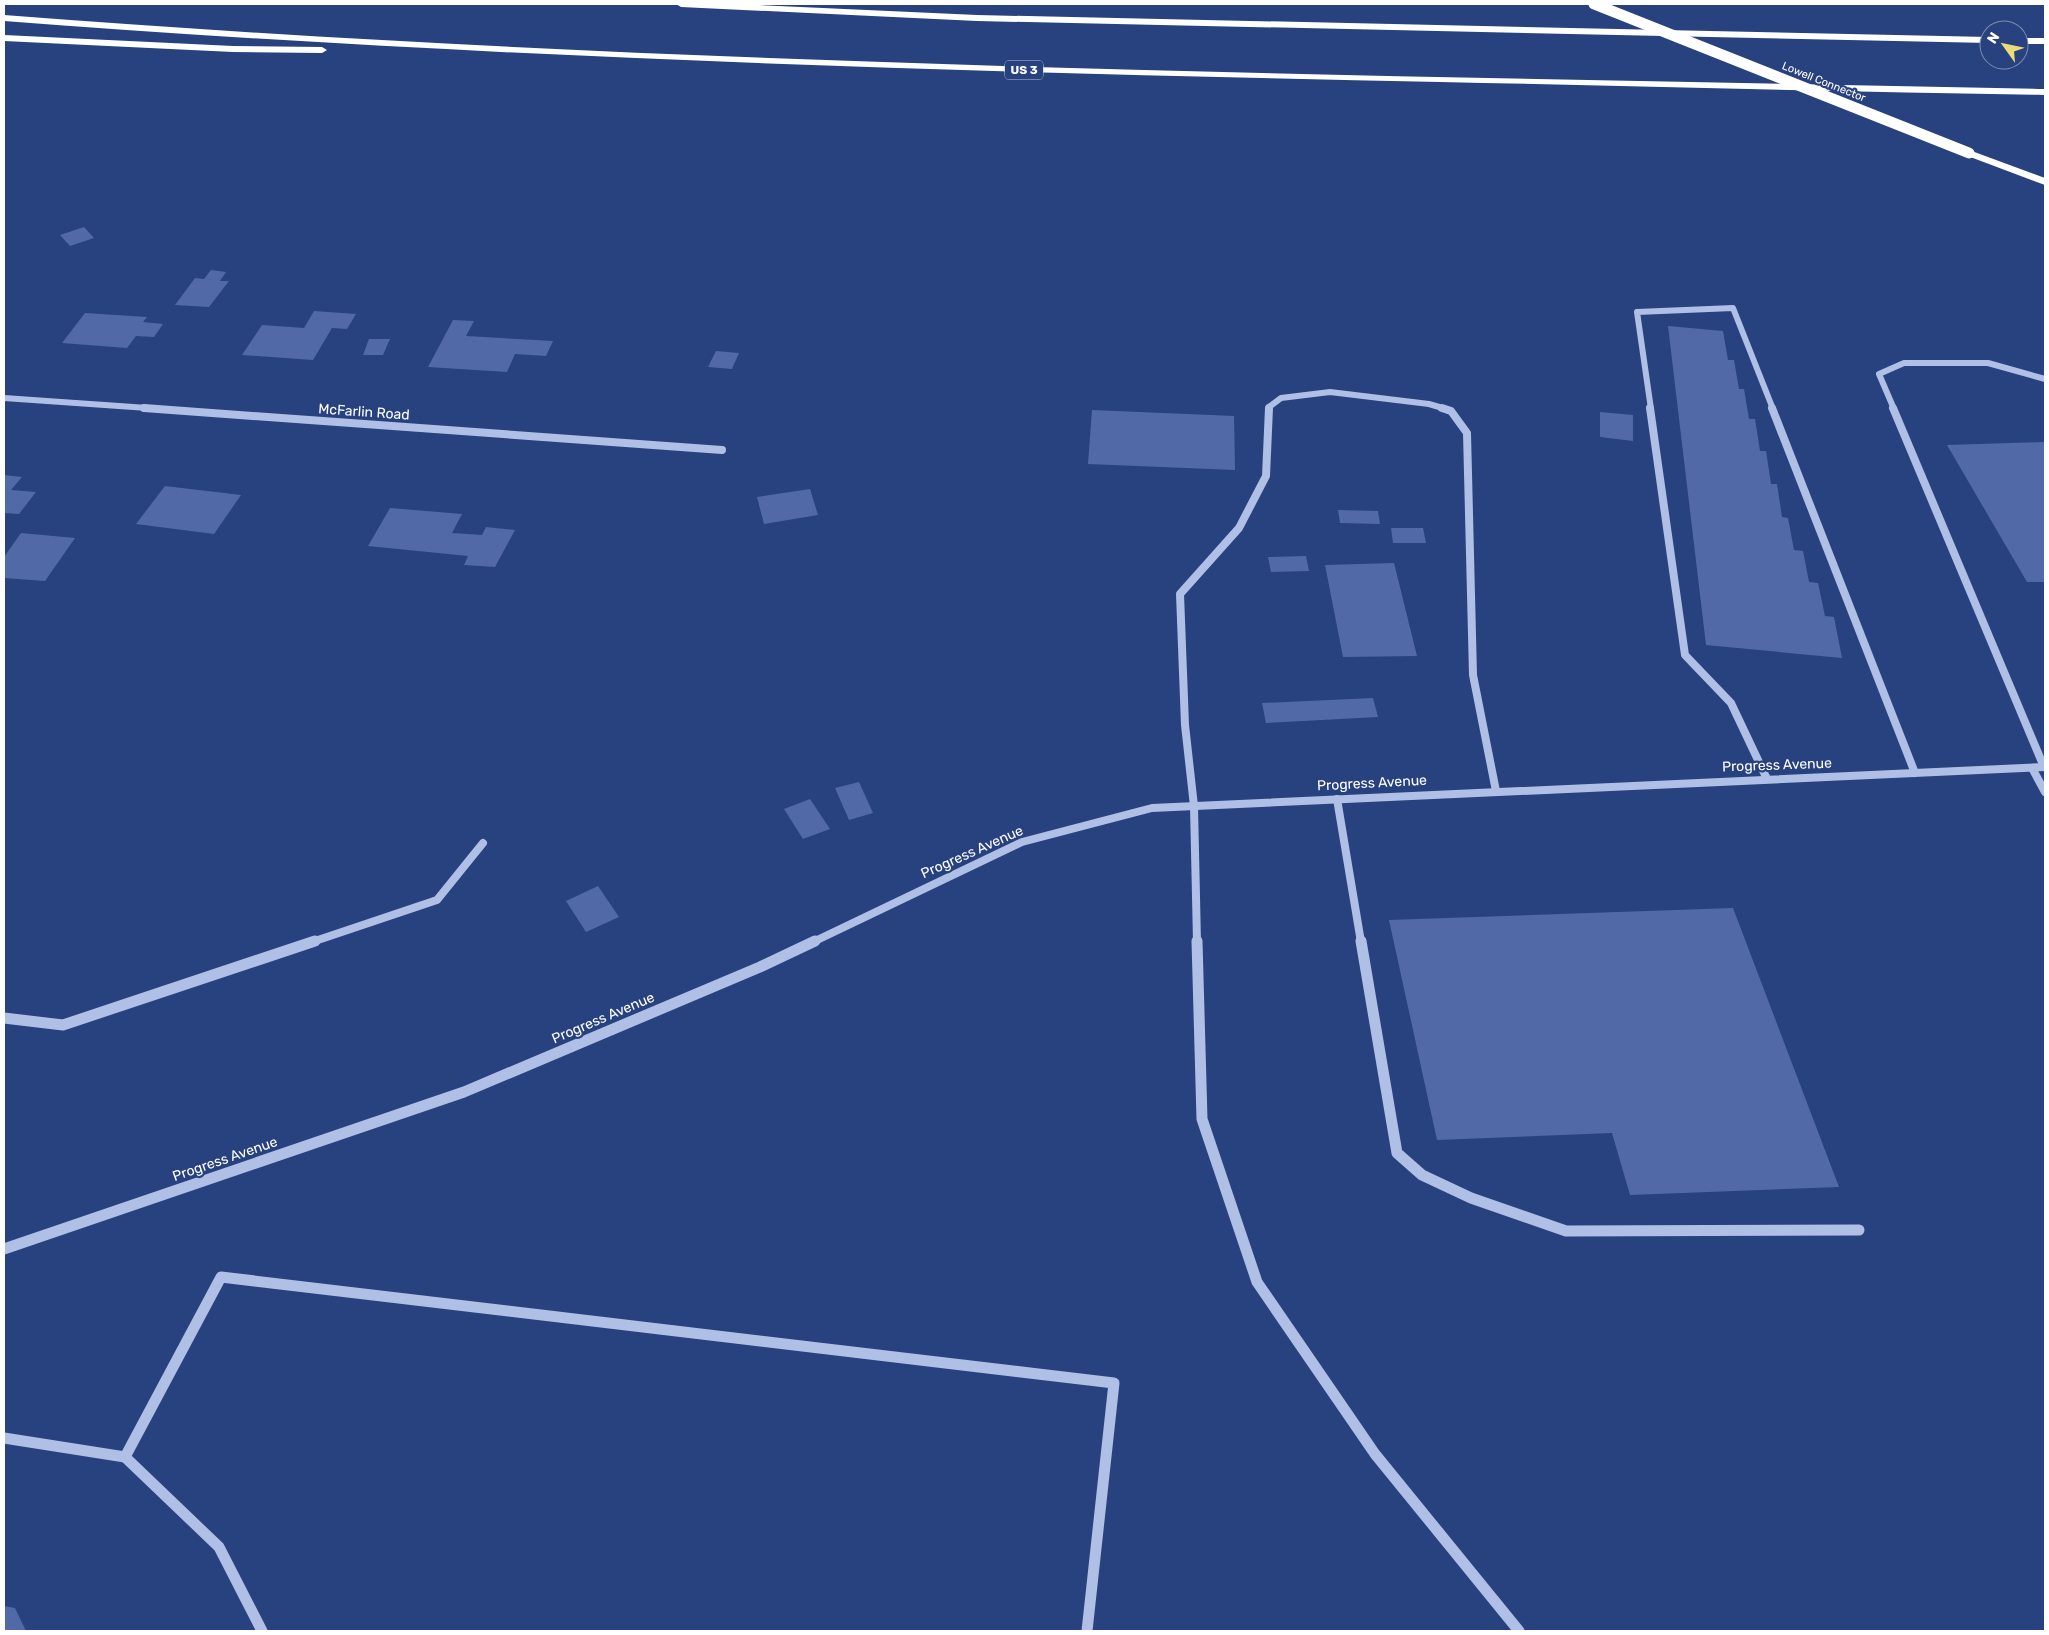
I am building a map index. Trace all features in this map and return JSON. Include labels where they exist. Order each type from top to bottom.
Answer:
[{"type":"highway","points":[[681,4],[977,18],[1979,40]]},
{"type":"highway","name":"Lowell Connector","points":[[1594,4],[2045,182]]},
{"type":"highway","name":"US 3","points":[[4,18],[268,37],[560,53],[1070,71],[2045,92]]},
{"type":"highway","points":[[4,38],[232,49],[560,53]]},
{"type":"highway","points":[[2029,40],[2045,41]]},
{"type":"street","points":[[1767,779],[1732,703],[1685,654],[1637,312],[1733,308],[1915,773]]},
{"type":"street","points":[[2045,380],[1988,362],[1904,363],[1880,374],[2045,767]]},
{"type":"street","points":[[1496,791],[1473,674],[1467,434],[1451,410],[1429,404],[1330,392],[1281,398],[1269,407],[1266,476],[1239,528],[1180,594],[1186,725],[1194,806],[1202,1120],[1257,1282],[1375,1454],[1519,1631]]},
{"type":"street","name":"McFarlin Road","points":[[4,398],[722,450]]},
{"type":"street","name":"Progress Avenue","points":[[4,1249],[464,1092],[760,967],[1022,842],[1152,808],[2045,767]]},
{"type":"street","points":[[2032,768],[2045,792]]},
{"type":"street","points":[[1337,799],[1397,1153],[1422,1175],[1471,1198],[1566,1231],[1859,1230]]},
{"type":"street","points":[[4,1018],[62,1025],[437,900],[483,843]]},
{"type":"street","points":[[125,1457],[221,1277],[1114,1384],[1087,1631]]},
{"type":"street","points":[[4,1438],[125,1457],[219,1547],[262,1631]]},
{"type":"building","points":[[84,227],[94,238],[70,246],[60,235]]},
{"type":"building","points":[[211,270],[226,272],[220,281],[229,281],[209,307],[175,305],[195,278],[204,279]]},
{"type":"building","points":[[314,311],[356,314],[347,329],[332,328],[313,360],[242,355],[262,325],[304,328]]},
{"type":"building","points":[[85,313],[147,317],[143,322],[163,324],[154,337],[136,336],[127,348],[62,343]]},
{"type":"building","points":[[453,320],[474,321],[466,336],[553,341],[546,356],[515,354],[507,372],[428,367]]},
{"type":"building","points":[[1668,326],[1723,331],[1728,360],[1734,360],[1739,389],[1744,389],[1749,419],[1755,419],[1760,451],[1766,451],[1771,484],[1777,484],[1782,517],[1788,518],[1794,550],[1803,551],[1809,582],[1818,583],[1825,616],[1834,617],[1842,658],[1706,645]]},
{"type":"building","points":[[369,339],[390,339],[383,355],[363,355]]},
{"type":"building","points":[[716,351],[739,353],[732,369],[708,367]]},
{"type":"building","points":[[1092,410],[1234,416],[1235,470],[1088,464]]},
{"type":"building","points":[[1600,412],[1633,415],[1633,441],[1600,437]]},
{"type":"building","points":[[2045,442],[2045,582],[2027,582],[1947,445]]},
{"type":"building","points":[[4,475],[22,477],[11,490],[36,492],[19,514],[4,513]]},
{"type":"building","points":[[165,486],[241,495],[214,534],[136,524]]},
{"type":"building","points":[[810,489],[818,515],[764,524],[757,497]]},
{"type":"building","points":[[390,508],[462,514],[452,533],[482,535],[486,527],[515,530],[495,567],[464,565],[468,556],[368,546]]},
{"type":"building","points":[[1338,510],[1378,511],[1380,524],[1340,523]]},
{"type":"building","points":[[1391,528],[1423,528],[1426,543],[1393,543]]},
{"type":"building","points":[[21,533],[75,538],[45,581],[4,578],[4,557]]},
{"type":"building","points":[[1306,556],[1309,571],[1271,572],[1268,557]]},
{"type":"building","points":[[1394,563],[1417,656],[1343,657],[1325,565]]},
{"type":"building","points":[[1373,698],[1378,717],[1266,723],[1262,703]]},
{"type":"building","points":[[859,782],[873,813],[849,820],[835,788]]},
{"type":"building","points":[[810,799],[830,829],[803,839],[784,809]]},
{"type":"building","points":[[598,886],[619,917],[586,932],[566,901]]},
{"type":"building","points":[[1733,908],[1839,1187],[1630,1195],[1612,1133],[1437,1140],[1389,920]]},
{"type":"building","points":[[4,1606],[15,1608],[26,1631],[4,1631]]}]
